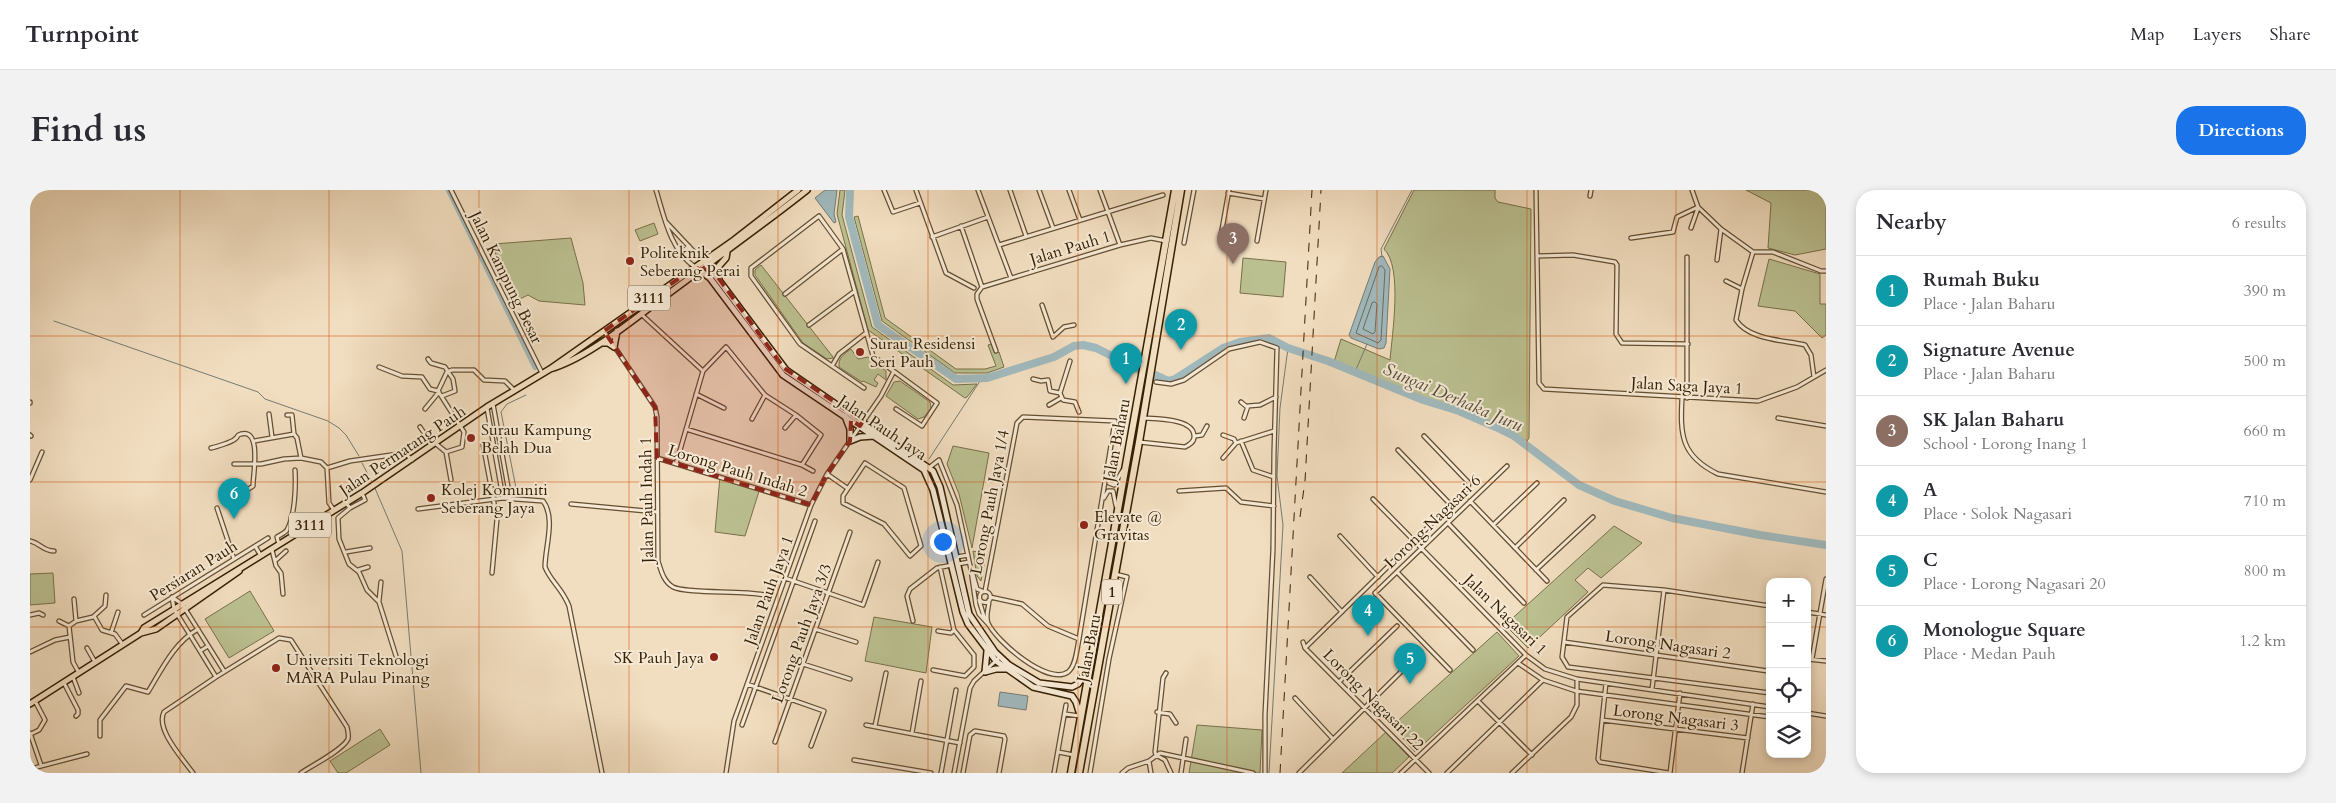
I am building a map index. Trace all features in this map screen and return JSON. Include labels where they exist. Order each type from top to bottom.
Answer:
[{"type":"highway","name":"Jalan Baharu","points":[[1151,350],[1175,190]]},
{"type":"highway","name":"Jalan Baharu","points":[[1090,665],[1124,467],[1140,409],[1182,190]]},
{"type":"highway","name":"Jalan Baru","points":[[1079,773],[1139,442],[1142,418],[1140,409]]},
{"type":"highway","name":"Jalan Baru","points":[[1070,773],[1090,665]]},
{"type":"main road","name":"Jalan Permatang Pauh","points":[[550,369],[572,360],[608,338],[701,270],[707,263],[798,190]]},
{"type":"main road","name":"Jalan Permatang Pauh","points":[[141,633],[144,628],[262,556],[291,536],[334,510],[348,506],[364,492],[486,407],[550,369],[695,267],[727,252],[807,190]]},
{"type":"main road","points":[[719,279],[718,267],[726,258],[727,252]]},
{"type":"main road","points":[[598,344],[608,343],[614,347],[618,330]]},
{"type":"main road","name":"Jalan Permatang Pauh","points":[[33,703],[141,633],[156,629],[186,610],[232,578],[243,567]]},
{"type":"street","name":"Jalan Kampung Besar","points":[[451,190],[542,374]]},
{"type":"street","points":[[656,190],[671,238],[681,253],[695,267]]},
{"type":"street","points":[[884,190],[893,212],[920,204]]},
{"type":"street","points":[[917,190],[920,204],[946,273],[974,288]]},
{"type":"street","points":[[978,190],[1011,278]]},
{"type":"street","points":[[1010,190],[1026,236]]},
{"type":"street","points":[[1039,190],[1054,228]]},
{"type":"street","points":[[1069,190],[1080,220]]},
{"type":"street","points":[[1100,190],[1120,245]]},
{"type":"street","points":[[1184,243],[1194,190]]},
{"type":"street","points":[[1257,241],[1266,190]]},
{"type":"street","points":[[1536,190],[1537,256],[1573,255],[1615,262],[1617,265],[1616,334],[1618,340],[1622,343],[1688,344]]},
{"type":"street","points":[[1590,196],[1591,190]]},
{"type":"street","points":[[1692,190],[1698,207],[1720,229],[1752,252],[1773,252],[1821,272],[1826,271]]},
{"type":"street","points":[[1221,235],[1228,192],[1264,199]]},
{"type":"street","points":[[999,245],[1163,195]]},
{"type":"street","points":[[1691,228],[1698,207]]},
{"type":"street","points":[[1631,238],[1673,232],[1678,217],[1698,207]]},
{"type":"street","points":[[864,388],[800,344],[750,272],[751,268],[820,216],[843,249],[873,356],[893,373],[937,403],[922,426],[896,409]]},
{"type":"street","points":[[932,237],[988,216]]},
{"type":"street","points":[[666,221],[707,263]]},
{"type":"street","points":[[961,226],[982,287],[977,294],[977,299],[996,351]]},
{"type":"street","points":[[1717,260],[1720,229]]},
{"type":"street","name":"Jalan Pauh 1","points":[[982,287],[1120,245],[1151,238],[1166,241]]},
{"type":"street","points":[[681,253],[689,246]]},
{"type":"street","points":[[785,294],[843,249]]},
{"type":"street","points":[[1752,252],[1736,320],[1741,327],[1753,334],[1805,345],[1811,355],[1814,377]]},
{"type":"street","name":"Jalan Saga Jaya 1","points":[[1537,256],[1541,387],[1544,389],[1758,401],[1797,387],[1826,370]]},
{"type":"street","points":[[1687,257],[1687,398]]},
{"type":"street","name":"Jalan Pauh Jaya","points":[[707,263],[784,368],[862,424],[930,467],[940,487],[957,558],[955,564],[964,616],[987,650],[1033,681],[1068,687],[1078,684],[1090,665]]},
{"type":"street","name":"Jalan Pauh Jaya","points":[[695,267],[701,270],[725,297],[780,373],[845,416],[862,424],[874,436],[927,474],[971,618],[1006,669],[1033,687],[1072,696],[1080,716]]},
{"type":"street","points":[[1726,281],[1742,289]]},
{"type":"street","points":[[810,325],[854,290]]},
{"type":"street","points":[[1042,305],[1053,337],[1064,327],[1074,325]]},
{"type":"street","points":[[641,314],[703,371]]},
{"type":"street","name":"Jalan Pauh Indah 1","points":[[604,331],[655,407],[657,417],[658,561],[665,580],[673,587],[684,590],[737,591],[765,595]]},
{"type":"street","points":[[832,366],[839,354],[866,333]]},
{"type":"street","points":[[1156,382],[1174,384],[1184,380],[1229,350],[1265,342],[1277,348],[1274,506],[1264,738],[1265,773]]},
{"type":"street","points":[[676,464],[703,371],[726,347],[765,395],[796,415],[821,435],[802,465]]},
{"type":"street","points":[[428,359],[431,363],[446,367],[453,379],[455,390],[441,396]]},
{"type":"street","points":[[1061,398],[1060,392],[1070,361]]},
{"type":"street","points":[[379,367],[402,376],[422,378],[430,389],[438,392],[464,432],[462,447],[446,452]]},
{"type":"street","points":[[449,371],[474,370],[484,380],[505,381],[514,390]]},
{"type":"street","points":[[425,409],[438,392],[449,371]]},
{"type":"street","name":"Jalan Pauh Jaya 1","points":[[726,773],[734,721],[812,505],[826,474],[881,396],[893,373]]},
{"type":"street","points":[[1033,379],[1041,382],[1048,380],[1050,391],[1060,392]]},
{"type":"street","points":[[696,394],[724,408]]},
{"type":"street","points":[[752,419],[765,395]]},
{"type":"street","points":[[1241,402],[1247,407],[1260,405],[1276,397]]},
{"type":"street","points":[[1049,404],[1061,398],[1077,403],[1077,410],[1080,412]]},
{"type":"street","points":[[1682,398],[1680,424],[1684,444],[1692,455],[1712,471],[1718,474],[1826,492]]},
{"type":"street","points":[[493,403],[510,498]]},
{"type":"street","points":[[486,407],[504,498]]},
{"type":"street","points":[[1244,418],[1247,407]]},
{"type":"street","points":[[269,414],[272,438]]},
{"type":"street","points":[[287,415],[292,415],[293,417],[294,434],[297,438],[301,458]]},
{"type":"street","points":[[785,428],[796,415]]},
{"type":"street","points":[[845,416],[849,426],[850,441],[860,437],[874,436]]},
{"type":"street","name":"Lorong Pauh Jaya 1/4","points":[[983,591],[1019,420],[1023,417],[1115,421],[1107,472]]},
{"type":"street","points":[[1139,442],[1184,447],[1194,440],[1193,431],[1181,422],[1142,418]]},
{"type":"street","points":[[1778,418],[1826,426]]},
{"type":"street","points":[[420,426],[434,444],[446,452],[451,480]]},
{"type":"street","points":[[1194,436],[1202,435],[1207,426]]},
{"type":"street","points":[[686,429],[802,465],[813,471]]},
{"type":"street","points":[[1223,458],[1238,442],[1274,430]]},
{"type":"street","points":[[211,448],[222,446],[241,434],[247,434],[254,441],[253,486],[248,490]]},
{"type":"street","points":[[254,441],[294,434]]},
{"type":"street","points":[[1223,435],[1238,442],[1253,470],[1274,477]]},
{"type":"street","points":[[1305,648],[1468,488],[1469,483],[1424,436]]},
{"type":"street","points":[[483,444],[498,527],[492,573]]},
{"type":"street","points":[[1398,450],[1451,505]]},
{"type":"street","points":[[30,480],[42,452]]},
{"type":"street","points":[[328,468],[350,461],[406,453],[412,460]]},
{"type":"street","points":[[234,464],[254,464],[273,462],[284,458],[301,458],[321,462],[328,468]]},
{"type":"street","name":"Lorong Pauh Indah 2","points":[[657,458],[812,505]]},
{"type":"street","points":[[930,467],[939,460],[943,465],[954,493],[978,598],[988,624],[1008,648],[1039,668],[1061,674],[1069,671],[1072,667],[1079,640],[1107,472]]},
{"type":"street","points":[[865,463],[904,488],[921,546],[910,556],[884,524],[843,503],[843,496],[847,488],[865,463]]},
{"type":"street","name":"Lorong Nagasari 6","points":[[1450,670],[1375,593],[1507,466]]},
{"type":"street","points":[[1107,472],[1109,483],[1114,484],[1124,467]]},
{"type":"street","points":[[328,468],[326,484],[329,503],[334,510]]},
{"type":"street","points":[[279,544],[277,537],[286,530],[296,492],[295,470]]},
{"type":"street","points":[[826,474],[847,488]]},
{"type":"street","points":[[1493,525],[1536,483]]},
{"type":"street","points":[[1179,490],[1226,488],[1241,502],[1274,506]]},
{"type":"street","points":[[1102,502],[1108,491],[1113,491],[1117,509]]},
{"type":"street","points":[[418,509],[504,498],[543,501],[547,506],[549,515],[545,567],[547,574],[564,594],[569,606],[602,773]]},
{"type":"street","name":"Jalan Nagasari 1","points":[[1374,499],[1526,655],[1545,669],[1577,679],[1766,706]]},
{"type":"street","points":[[1515,548],[1564,500]]},
{"type":"street","points":[[1470,502],[1547,581]]},
{"type":"street","points":[[571,504],[658,512]]},
{"type":"street","points":[[348,506],[339,516],[339,539],[346,552],[349,564],[358,570],[367,590],[379,602]]},
{"type":"street","points":[[217,508],[234,559]]},
{"type":"street","points":[[1536,570],[1593,517]]},
{"type":"street","points":[[742,724],[815,521]]},
{"type":"street","points":[[1448,523],[1524,603]]},
{"type":"street","points":[[286,530],[291,536]]},
{"type":"street","name":"Lorong Pauh Jaya 3/3","points":[[775,742],[850,532]]},
{"type":"street","points":[[1340,536],[1378,577]]},
{"type":"street","name":"Persiaran Pauh","points":[[144,615],[268,538]]},
{"type":"street","points":[[30,541],[37,542],[45,550],[54,551]]},
{"type":"street","name":"Persiaran Pauh","points":[[255,546],[262,556]]},
{"type":"street","points":[[346,552],[370,548]]},
{"type":"street","points":[[272,549],[281,573],[283,594]]},
{"type":"street","points":[[275,560],[286,551]]},
{"type":"street","points":[[957,558],[968,555]]},
{"type":"street","points":[[785,578],[863,605],[878,562]]},
{"type":"street","points":[[913,621],[908,592],[940,567],[969,562]]},
{"type":"street","points":[[358,570],[368,567]]},
{"type":"street","points":[[933,670],[965,676],[974,667],[974,655],[954,630],[940,567]]},
{"type":"street","points":[[971,570],[977,588],[990,598],[1022,604],[1048,626],[1079,640]]},
{"type":"street","points":[[1397,572],[1473,650]]},
{"type":"street","points":[[1090,773],[1100,710],[1127,576],[1115,574]]},
{"type":"street","points":[[1310,577],[1342,612]]},
{"type":"street","points":[[1826,578],[1812,659],[1826,662]]},
{"type":"street","points":[[381,582],[379,602],[396,656]]},
{"type":"street","points":[[1766,605],[1664,590],[1603,584],[1567,618],[1562,657],[1568,667],[1766,692]]},
{"type":"street","points":[[1652,689],[1664,590]]},
{"type":"street","points":[[978,598],[983,591]]},
{"type":"street","points":[[69,626],[76,621],[94,616],[105,606],[106,595]]},
{"type":"street","points":[[172,597],[182,604],[224,671]]},
{"type":"street","points":[[172,597],[174,609],[216,676]]},
{"type":"street","points":[[978,598],[984,602],[990,598]]},
{"type":"street","points":[[988,624],[986,615],[990,598]]},
{"type":"street","points":[[74,599],[76,621]]},
{"type":"street","points":[[1109,606],[1120,608]]},
{"type":"street","points":[[111,633],[118,612]]},
{"type":"street","points":[[30,615],[38,613],[43,615]]},
{"type":"street","points":[[1811,613],[1826,615]]},
{"type":"street","points":[[94,616],[102,630],[116,634],[123,645]]},
{"type":"street","points":[[59,621],[69,626]]},
{"type":"street","points":[[69,626],[73,662],[79,673]]},
{"type":"street","points":[[1339,682],[1397,626]]},
{"type":"street","points":[[100,736],[100,720],[126,686],[148,692],[177,647],[198,629]]},
{"type":"street","points":[[815,629],[856,642]]},
{"type":"street","points":[[938,631],[951,633],[954,630]]},
{"type":"street","points":[[30,652],[51,641],[70,637]]},
{"type":"street","points":[[193,773],[162,728],[161,718],[164,712],[216,676],[279,638],[290,640],[347,727],[349,733],[349,738],[342,746],[300,773]]},
{"type":"street","name":"Lorong Nagasari 22","points":[[1302,642],[1305,648],[1429,773]]},
{"type":"street","name":"Lorong Nagasari 2","points":[[1564,642],[1766,671]]},
{"type":"street","points":[[200,651],[208,646]]},
{"type":"street","points":[[87,648],[96,663]]},
{"type":"street","points":[[985,672],[987,650]]},
{"type":"street","points":[[1298,773],[1422,652]]},
{"type":"street","points":[[1401,773],[1526,655]]},
{"type":"street","points":[[954,773],[970,688],[998,659]]},
{"type":"street","name":"Jalan Nagasari 1","points":[[1518,663],[1543,680],[1576,691],[1766,717]]},
{"type":"street","points":[[803,664],[850,679]]},
{"type":"street","points":[[985,672],[1006,669]]},
{"type":"street","points":[[875,726],[886,673]]},
{"type":"street","points":[[1156,756],[1158,712],[1163,678],[1166,674]]},
{"type":"street","points":[[73,677],[79,693]]},
{"type":"street","points":[[1512,773],[1571,717],[1577,705],[1577,679]]},
{"type":"street","points":[[1447,773],[1543,680]]},
{"type":"street","points":[[912,733],[921,681]]},
{"type":"street","points":[[1606,682],[1598,759],[1600,762],[1669,773],[1680,693]]},
{"type":"street","points":[[64,683],[78,710],[76,716]]},
{"type":"street","points":[[747,684],[824,711],[811,746]]},
{"type":"street","points":[[941,773],[956,690]]},
{"type":"street","points":[[1295,698],[1333,739]]},
{"type":"street","points":[[1478,701],[1532,755]]},
{"type":"street","points":[[33,703],[45,720],[39,730],[30,734],[41,765]]},
{"type":"street","points":[[1742,773],[1753,704]]},
{"type":"street","points":[[1054,773],[1066,705]]},
{"type":"street","points":[[1090,709],[1100,710]]},
{"type":"street","points":[[1158,712],[1170,714],[1176,723]]},
{"type":"street","points":[[1065,714],[1080,716]]},
{"type":"street","points":[[1811,714],[1826,716]]},
{"type":"street","name":"Lorong Nagasari 3","points":[[1602,720],[1748,738]]},
{"type":"street","points":[[866,725],[960,742]]},
{"type":"street","points":[[963,773],[970,735],[975,731],[1004,736],[1000,773]]},
{"type":"street","points":[[1086,734],[1096,736]]},
{"type":"street","points":[[1182,773],[1186,739]]},
{"type":"street","points":[[1058,752],[1074,755]]},
{"type":"street","points":[[30,769],[87,754]]},
{"type":"street","points":[[1122,773],[1128,768],[1149,761],[1160,754],[1252,773]]},
{"type":"street","points":[[1156,756],[1165,760],[1171,773]]},
{"type":"street","points":[[854,760],[932,773]]},
{"type":"street","points":[[1149,761],[1151,773]]},
{"type":"highlighted area","points":[[709,265],[784,368],[863,421],[860,426],[851,420],[850,441],[827,474],[811,505],[657,458],[655,407],[604,331],[695,267],[701,270]]},
{"type":"green space","points":[[840,190],[845,190],[842,215],[872,327],[953,385],[977,384],[967,397],[965,398],[868,330],[837,214]]},
{"type":"green space","points":[[1414,190],[1495,190],[1495,198],[1498,202],[1531,209],[1529,438],[1527,441],[1513,433],[1334,362],[1341,339],[1390,360],[1395,285],[1390,258],[1384,249]]},
{"type":"green space","points":[[1746,190],[1826,190],[1826,249],[1795,255],[1768,248],[1771,203]]},
{"type":"green space","points":[[858,216],[885,318],[956,369],[985,369],[996,366],[988,345],[992,344],[995,353],[999,352],[1004,367],[987,373],[955,373],[882,321],[854,217]]},
{"type":"green space","points":[[654,223],[658,234],[640,241],[635,230]]},
{"type":"green space","points":[[571,238],[583,283],[585,305],[539,301],[528,295],[512,303],[499,272],[494,244]]},
{"type":"green space","points":[[1243,258],[1286,262],[1283,297],[1240,293]]},
{"type":"green space","points":[[1769,259],[1820,274],[1820,304],[1826,304],[1826,335],[1822,338],[1795,311],[1758,306]]},
{"type":"green space","points":[[761,265],[833,358],[827,359],[803,343],[755,275],[755,270]]},
{"type":"green space","points":[[851,349],[858,359],[868,357],[886,371],[886,380],[878,374],[874,380],[878,383],[876,387],[862,382],[839,367],[841,359]]},
{"type":"green space","points":[[900,381],[930,402],[931,408],[924,417],[918,419],[886,396],[894,382]]},
{"type":"green space","points":[[953,446],[989,453],[972,548],[959,494],[947,464]]},
{"type":"green space","points":[[720,476],[760,488],[745,536],[715,532]]},
{"type":"green space","points":[[1614,526],[1642,543],[1601,578],[1588,568],[1575,580],[1588,592],[1528,648],[1505,625]]},
{"type":"green space","points":[[973,551],[986,554],[981,581],[977,576]]},
{"type":"green space","points":[[53,573],[55,603],[30,605],[30,574]]},
{"type":"green space","points":[[250,591],[274,631],[229,658],[205,619]]},
{"type":"green space","points":[[874,617],[932,627],[926,673],[865,661]]},
{"type":"green space","points":[[1497,632],[1519,656],[1415,752],[1392,726]]},
{"type":"green space","points":[[1197,725],[1262,730],[1260,773],[1189,773]]},
{"type":"green space","points":[[380,729],[390,745],[346,773],[338,773],[330,761]]},
{"type":"green space","points":[[1386,732],[1409,757],[1392,773],[1342,773]]},
{"type":"water","points":[[825,190],[837,190],[834,214],[836,222],[834,223],[815,198]]},
{"type":"water","points":[[1383,256],[1390,269],[1386,343],[1384,348],[1379,349],[1351,338],[1349,335],[1375,262],[1379,257]]},
{"type":"water","points":[[1000,692],[1028,696],[1026,710],[998,706]]},
{"type":"waterway","points":[[448,190],[535,368]]},
{"type":"waterway","name":"Sungai Derhaka Juru","points":[[850,190],[849,217],[878,325],[956,379],[987,378],[1054,357],[1074,346],[1083,345],[1096,348],[1140,370]]},
{"type":"waterway","points":[[1382,257],[1381,249],[1412,190]]},
{"type":"waterway","points":[[54,321],[258,392],[265,399],[328,421],[346,435],[359,456]]},
{"type":"waterway","name":"Sungai Derhaka Juru","points":[[1155,375],[1168,381],[1175,379],[1223,348],[1240,342],[1269,338],[1288,348],[1328,361],[1423,400],[1459,411],[1498,428],[1514,436],[1579,485],[1615,501],[1672,518],[1760,535],[1826,545]]},
{"type":"waterway","points":[[1355,372],[1367,344]]},
{"type":"waterway","points":[[1269,773],[1283,525],[1277,476],[1280,408],[1288,348]]},
{"type":"waterway","points":[[929,459],[982,378]]},
{"type":"waterway","points":[[517,493],[501,412],[507,404],[526,395]]},
{"type":"waterway","points":[[362,463],[372,482]]},
{"type":"waterway","points":[[374,486],[402,551],[421,773]]},
{"type":"railway","points":[[1280,773],[1312,190]]},
{"type":"railway","points":[[1300,517],[1305,481],[1321,190]]},
{"type":"place","name":"Politeknik Seberang Perai","points":[[630,261]]},
{"type":"place","name":"SK Jalan Baharu","points":[[1233,264]]},
{"type":"place","name":"Signature Avenue","points":[[1181,350]]},
{"type":"place","name":"Surau Residensi Seri Pauh","points":[[860,352]]},
{"type":"place","name":"Rumah Buku","points":[[1126,384]]},
{"type":"place","name":"Surau Kampung Belah Dua","points":[[471,438]]},
{"type":"place","name":"Kolej Komuniti Seberang Jaya","points":[[431,498]]},
{"type":"place","name":"Monologue Square","points":[[234,519]]},
{"type":"place","name":"Elevate @ Gravitas","points":[[1084,525]]},
{"type":"place","name":"A","points":[[1368,636]]},
{"type":"place","name":"SK Pauh Jaya","points":[[714,657]]},
{"type":"place","name":"Universiti Teknologi MARA Pulau Pinang","points":[[276,668]]},
{"type":"place","name":"C","points":[[1410,684]]}]
